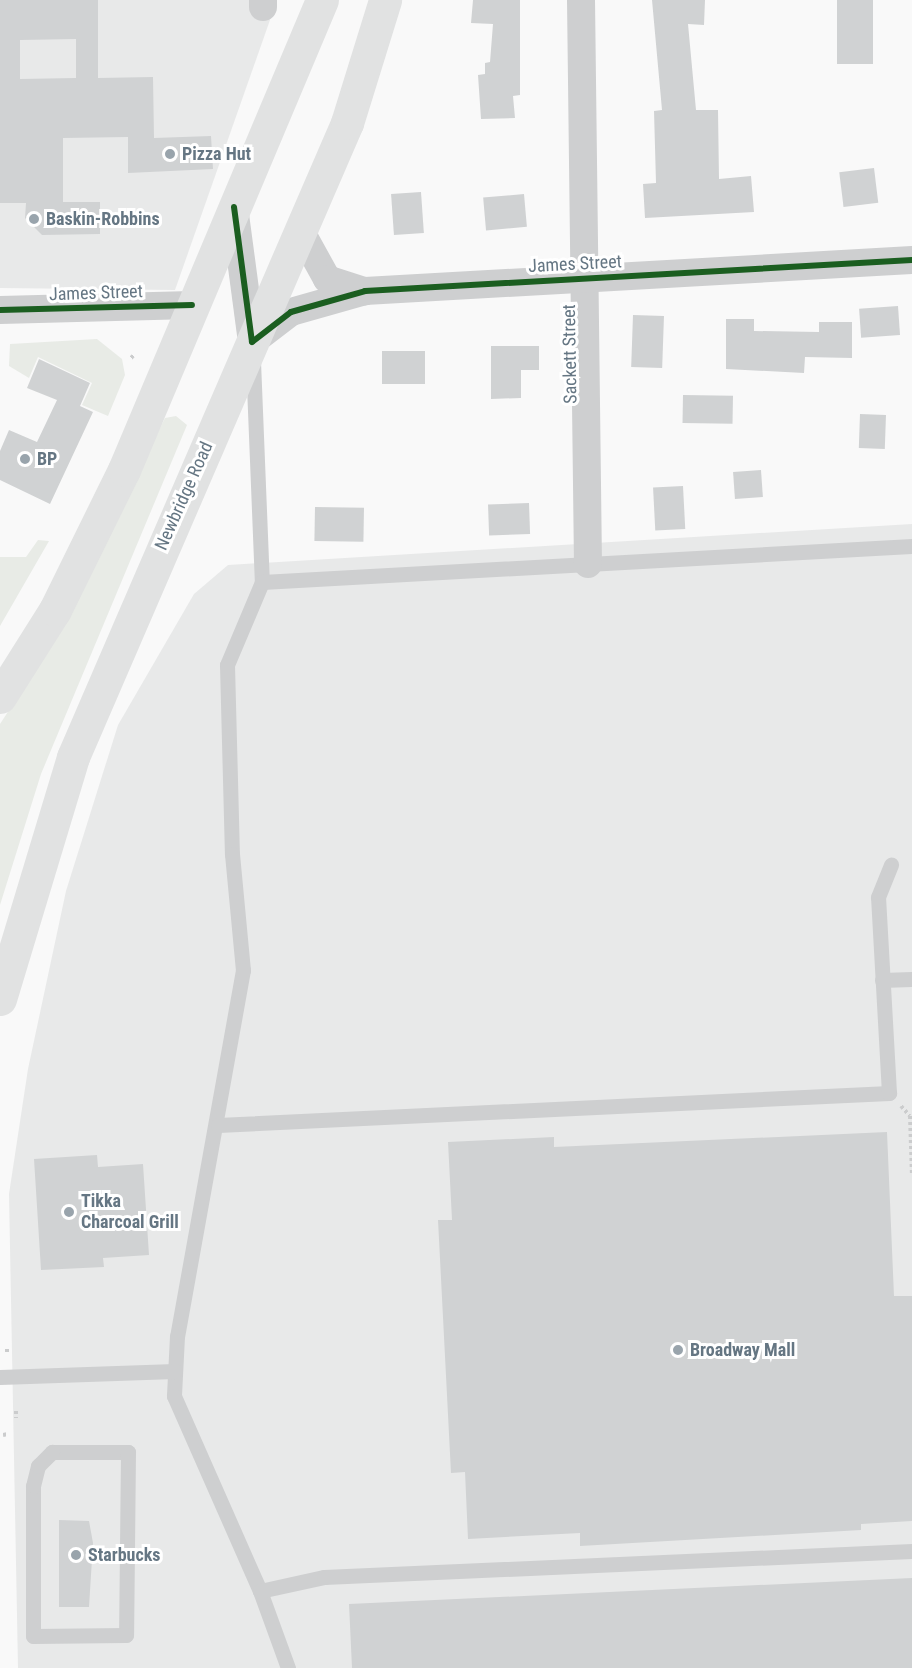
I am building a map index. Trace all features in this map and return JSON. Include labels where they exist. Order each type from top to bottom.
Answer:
[{"type":"main road","points":[[0,697],[55,610],[85,549],[322,0]]},
{"type":"main road","name":"Newbridge Road","points":[[0,999],[73,757],[348,123],[385,0]]},
{"type":"street","name":"Sackett Street","points":[[581,0],[588,564]]},
{"type":"street","points":[[234,207],[252,342]]},
{"type":"street","name":"James Street","points":[[300,230],[327,279],[365,291]]},
{"type":"street","name":"James Street","points":[[252,342],[291,312],[365,291],[912,260]]},
{"type":"street","name":"James Street","points":[[0,310],[192,305]]},
{"type":"lane","points":[[252,342],[262,582],[227,665],[232,854],[243,970],[175,1371],[174,1396],[260,1591],[288,1668]]},
{"type":"lane","points":[[262,582],[912,546]]},
{"type":"lane","points":[[218,1125],[889,1093],[878,897],[891,865]]},
{"type":"lane","points":[[882,980],[912,979]]},
{"type":"lane","points":[[0,1377],[175,1371]]},
{"type":"lane","points":[[52,1452],[128,1452],[126,1635],[33,1636],[33,1486],[39,1466],[52,1452]]},
{"type":"lane","points":[[260,1591],[324,1577],[912,1551]]},
{"type":"path","points":[[889,1093],[910,1116],[912,1176]]},
{"type":"path","points":[[7,1348],[7,1355]]},
{"type":"path","points":[[16,1411],[16,1418]]},
{"type":"shaded area","points":[[0,0],[277,0],[175,290],[0,288]]},
{"type":"shaded area","points":[[97,339],[122,359],[125,375],[108,416],[82,405],[92,383],[38,357],[29,378],[9,366],[10,344]]},
{"type":"shaded area","points":[[176,416],[187,425],[41,774],[0,905],[0,724],[45,655],[165,418]]},
{"type":"shaded area","name":"Broadway Mall","points":[[912,524],[912,1668],[18,1668],[9,1194],[28,1069],[66,891],[118,725],[194,594],[228,565]]},
{"type":"shaded area","points":[[38,540],[49,541],[0,626],[0,557],[26,557]]},
{"type":"building","points":[[0,0],[98,0],[98,78],[153,77],[154,138],[211,136],[213,169],[128,173],[128,137],[63,138],[63,202],[100,202],[100,234],[42,235],[25,218],[26,203],[0,203]],"holes":[[[76,39],[76,78],[20,79],[20,40]]]},
{"type":"building","points":[[473,0],[520,0],[520,95],[513,96],[515,118],[481,119],[478,75],[485,74],[485,63],[490,62],[493,24],[471,23]]},
{"type":"building","points":[[652,0],[705,0],[704,25],[688,24],[696,110],[718,110],[719,179],[751,176],[754,212],[645,218],[643,184],[656,183],[654,111],[662,110]]},
{"type":"building","points":[[837,0],[873,0],[873,64],[837,64]]},
{"type":"building","points":[[874,168],[878,203],[844,207],[839,172]]},
{"type":"building","points":[[421,192],[424,233],[394,235],[391,194]]},
{"type":"building","points":[[524,194],[527,227],[486,230],[483,198]]},
{"type":"building","points":[[898,306],[900,335],[861,338],[859,309]]},
{"type":"building","points":[[633,315],[664,316],[662,368],[631,367]]},
{"type":"building","points":[[726,319],[754,319],[754,331],[819,332],[819,322],[852,322],[852,358],[805,357],[804,373],[726,369]]},
{"type":"building","points":[[491,346],[539,346],[539,370],[521,370],[521,398],[491,399]]},
{"type":"building","points":[[382,351],[425,351],[425,384],[382,384]]},
{"type":"building","points":[[39,359],[90,383],[80,406],[93,412],[50,504],[0,480],[0,451],[9,430],[37,442],[57,400],[27,388]]},
{"type":"building","points":[[683,395],[733,396],[733,424],[683,423]]},
{"type":"building","points":[[860,414],[886,415],[885,449],[859,448]]},
{"type":"building","points":[[761,470],[763,497],[735,499],[733,472]]},
{"type":"building","points":[[683,486],[685,529],[655,531],[653,488]]},
{"type":"building","points":[[529,503],[530,534],[489,535],[488,504]]},
{"type":"building","points":[[315,507],[364,508],[363,542],[314,541]]},
{"type":"building","name":"Broadway Mall","points":[[887,1132],[894,1296],[912,1296],[912,1521],[861,1524],[861,1530],[580,1546],[580,1533],[468,1539],[465,1472],[451,1473],[438,1220],[452,1220],[448,1142],[554,1137],[554,1147]]},
{"type":"building","name":"Tikka Charcoal Grill","points":[[97,1155],[98,1167],[143,1164],[149,1255],[103,1258],[104,1267],[41,1270],[34,1159]]},
{"type":"building","name":"Starbucks","points":[[59,1520],[89,1521],[93,1543],[89,1607],[59,1607]]},
{"type":"building","points":[[912,1578],[912,1668],[352,1668],[349,1604]]},
{"type":"cycle path","points":[[234,207],[252,342],[291,312],[365,291],[912,260]]},
{"type":"cycle path","points":[[0,310],[192,305]]},
{"type":"place","name":"Pizza Hut","points":[[170,154]]},
{"type":"place","name":"Baskin-Robbins","points":[[34,219]]},
{"type":"place","name":"BP","points":[[25,459]]},
{"type":"place","name":"Tikka Charcoal Grill","points":[[69,1212]]},
{"type":"place","name":"Broadway Mall","points":[[678,1350]]},
{"type":"place","name":"Starbucks","points":[[76,1555]]}]
